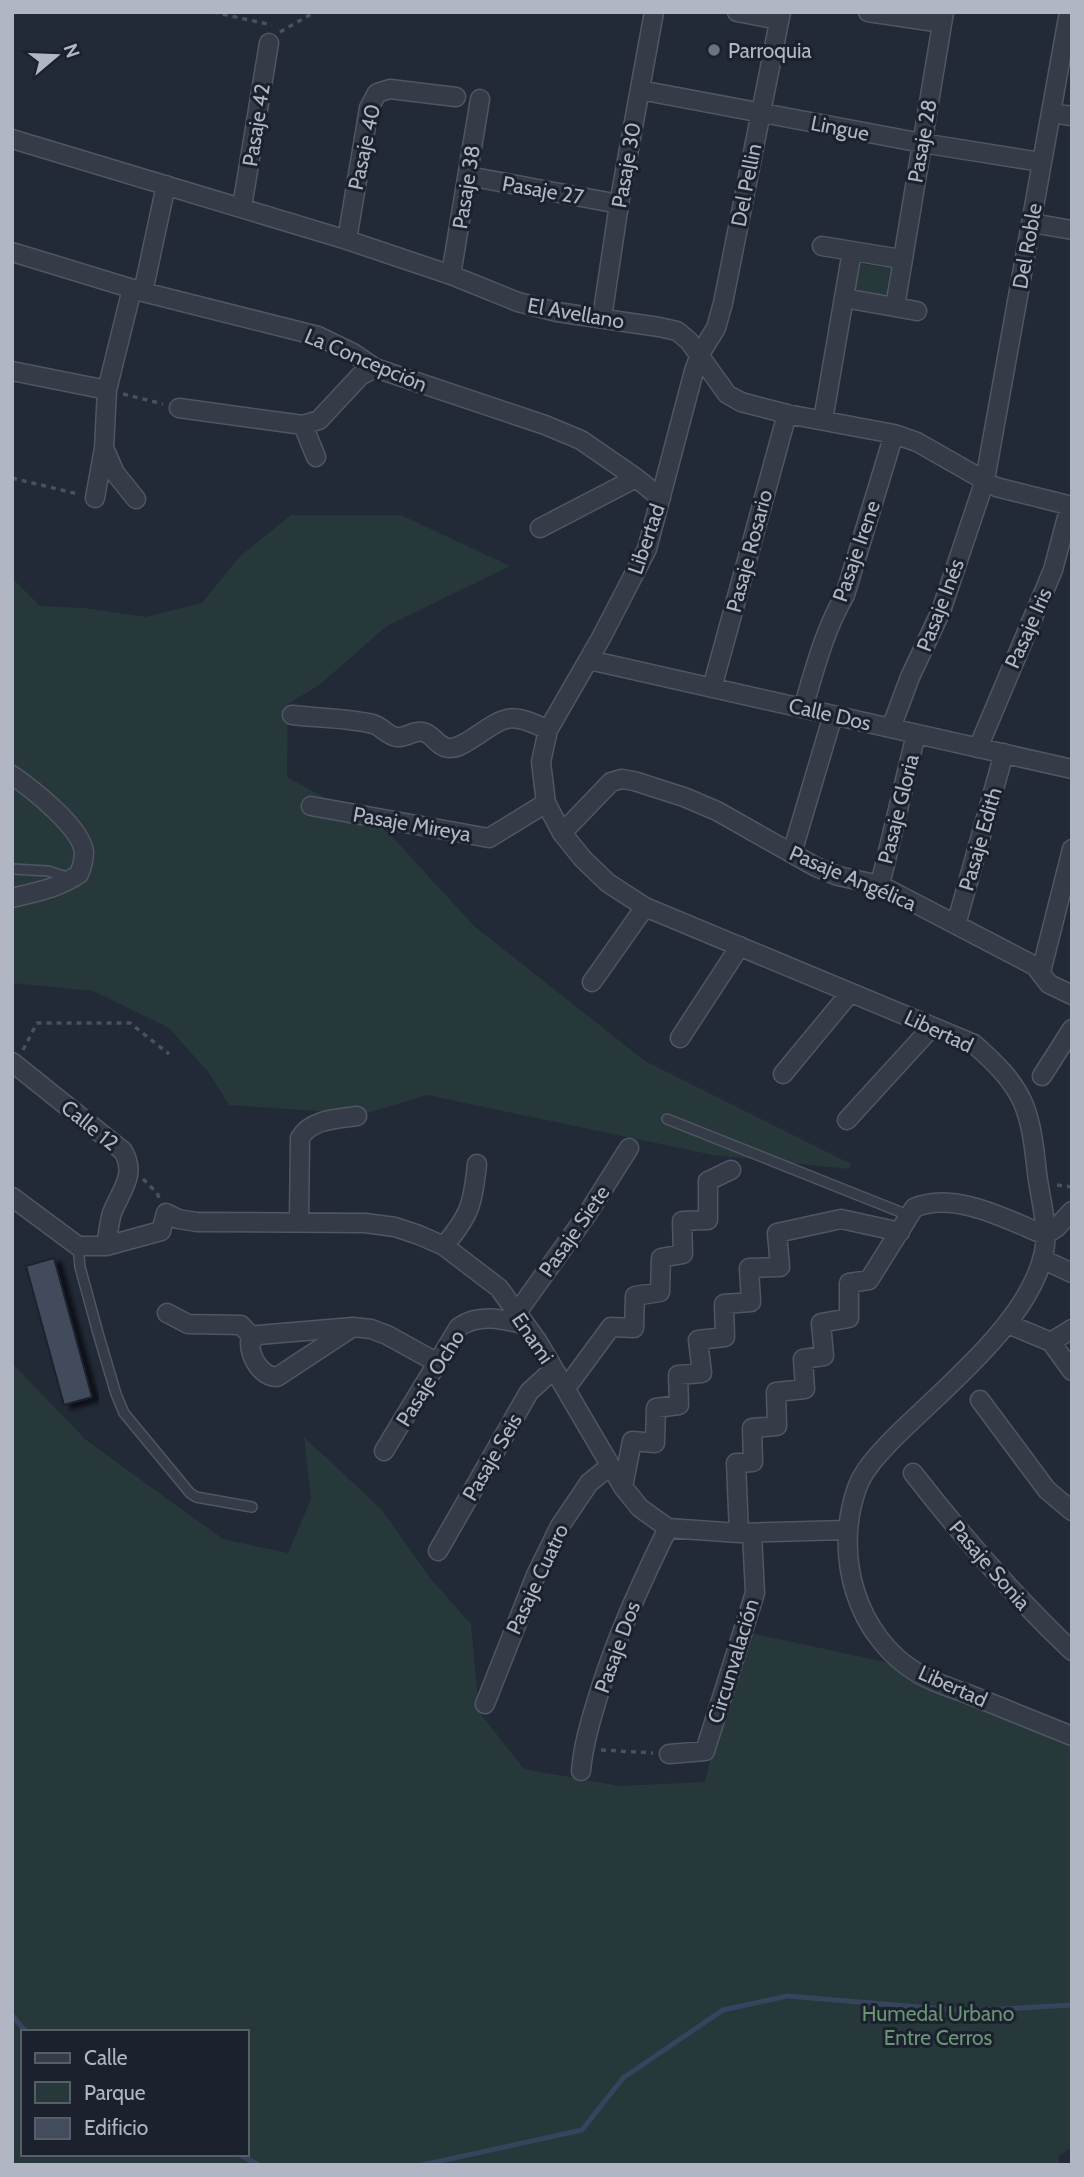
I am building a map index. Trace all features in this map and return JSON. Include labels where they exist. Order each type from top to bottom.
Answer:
[{"type":"street","name":"Pasaje 30","points":[[602,318],[619,204],[654,12]]},
{"type":"street","points":[[737,12],[780,16]]},
{"type":"street","name":"Pasaje 28","points":[[869,12],[943,18],[894,307]]},
{"type":"street","name":"Del Roble","points":[[985,480],[1069,12]]},
{"type":"street","name":"Del Pellin","points":[[700,354],[716,328],[723,303],[780,16]]},
{"type":"street","name":"Pasaje 42","points":[[242,207],[269,43]]},
{"type":"street","name":"Pasaje 40","points":[[346,240],[369,108],[376,93],[390,89],[456,97]]},
{"type":"street","name":"Lingue","points":[[640,90],[922,143],[1041,162]]},
{"type":"street","name":"Pasaje 38","points":[[451,275],[480,99]]},
{"type":"street","points":[[1051,113],[1072,116]]},
{"type":"street","name":"El Avellano","points":[[12,139],[346,240],[451,275],[518,302],[557,312],[677,331],[700,354],[727,394],[741,402],[787,414],[894,434],[917,442],[996,487],[1071,506]]},
{"type":"street","name":"Pasaje 27","points":[[468,176],[619,204]]},
{"type":"street","points":[[95,498],[104,448],[107,390],[166,185]]},
{"type":"street","points":[[1032,223],[1072,230]]},
{"type":"street","points":[[822,246],[901,259]]},
{"type":"street","points":[[823,420],[852,251]]},
{"type":"street","name":"La Concepción","points":[[12,252],[137,290],[318,336],[353,353],[375,368],[545,425],[581,440],[661,498]]},
{"type":"street","points":[[844,298],[917,311]]},
{"type":"street","name":"Libertad","points":[[700,354],[647,549],[589,660],[548,730],[541,762],[546,803],[562,833],[583,859],[608,883],[645,907],[974,1044],[1002,1069],[1025,1103],[1032,1127],[1045,1235],[1042,1259],[1030,1288],[1008,1324],[873,1461],[858,1486],[847,1530],[848,1567],[858,1601],[875,1632],[898,1659],[920,1675],[1072,1736]]},
{"type":"street","points":[[179,408],[303,425],[319,420],[360,376],[375,368]]},
{"type":"street","points":[[12,371],[107,390]]},
{"type":"street","name":"Pasaje Rosario","points":[[712,688],[787,414]]},
{"type":"street","points":[[303,425],[316,457]]},
{"type":"street","name":"Pasaje Irene","points":[[803,708],[823,640],[845,595],[894,434]]},
{"type":"street","points":[[104,448],[115,473],[136,499]]},
{"type":"street","points":[[540,528],[636,478]]},
{"type":"street","name":"Pasaje Inés","points":[[891,728],[910,677],[941,611],[985,480]]},
{"type":"street","name":"Pasaje Iris","points":[[978,748],[1053,570],[1071,506]]},
{"type":"street","name":"Calle Dos","points":[[589,660],[1072,769]]},
{"type":"street","points":[[292,715],[374,724],[396,737],[425,732],[442,747],[447,748],[462,745],[504,718],[526,720],[548,730]]},
{"type":"street","points":[[792,853],[833,715]]},
{"type":"street","name":"Pasaje Gloria","points":[[880,885],[916,734]]},
{"type":"street","name":"Pasaje Edith","points":[[956,925],[1004,753]]},
{"type":"street","points":[[12,775],[46,799],[80,840],[84,852],[79,874],[72,879],[52,888],[12,898]]},
{"type":"street","name":"Pasaje Angélica","points":[[562,833],[611,782],[622,779],[684,797],[717,811],[816,867],[838,876],[880,885],[1035,966],[1049,984],[1072,995]]},
{"type":"street","name":"Pasaje Mireya","points":[[311,806],[489,838],[546,803]]},
{"type":"street","points":[[1041,972],[1072,849]]},
{"type":"street","points":[[592,982],[645,907]]},
{"type":"street","points":[[680,1038],[740,946]]},
{"type":"street","points":[[783,1074],[850,993]]},
{"type":"street","points":[[847,1119],[932,1027]]},
{"type":"street","points":[[1042,1076],[1072,1029]]},
{"type":"street","name":"Calle 12","points":[[13,1063],[123,1151],[129,1165],[127,1181],[112,1214],[106,1246]]},
{"type":"street","points":[[299,1221],[300,1138],[305,1130],[312,1126],[357,1116]]},
{"type":"street","name":"Pasaje Siete","points":[[521,1319],[629,1148]]},
{"type":"street","points":[[444,1246],[461,1227],[474,1198],[477,1164]]},
{"type":"street","points":[[566,1388],[611,1327],[635,1328],[635,1296],[660,1292],[660,1258],[683,1254],[682,1221],[708,1220],[708,1181],[731,1170]]},
{"type":"street","points":[[12,1197],[78,1246],[106,1246],[161,1231],[166,1213]]},
{"type":"street","points":[[746,1533],[736,1463],[753,1462],[752,1428],[776,1426],[776,1392],[805,1390],[803,1359],[824,1356],[821,1323],[849,1318],[849,1283],[869,1280],[914,1208],[924,1203],[945,1201],[991,1213],[1045,1235],[1072,1211]]},
{"type":"street","name":"Enami","points":[[166,1213],[178,1219],[197,1222],[365,1223],[395,1227],[444,1246],[499,1288],[566,1388],[624,1487],[640,1508],[668,1528]]},
{"type":"street","points":[[624,1487],[632,1441],[655,1443],[656,1408],[680,1405],[678,1375],[702,1373],[698,1340],[725,1337],[724,1304],[751,1302],[749,1268],[780,1267],[777,1233],[841,1219],[900,1232]]},
{"type":"street","points":[[1042,1259],[1072,1273]]},
{"type":"street","points":[[167,1313],[188,1324],[241,1325],[253,1338]]},
{"type":"street","name":"Pasaje Ocho","points":[[384,1451],[459,1327],[468,1321],[489,1318],[521,1319]]},
{"type":"street","points":[[1008,1324],[1051,1342],[1072,1371]]},
{"type":"street","points":[[353,1327],[277,1377],[265,1373],[252,1357],[250,1342],[253,1338],[269,1333],[353,1327],[371,1329],[387,1335],[436,1362]]},
{"type":"street","points":[[1051,1342],[1072,1329]]},
{"type":"street","name":"Pasaje Seis","points":[[438,1551],[529,1392],[554,1369]]},
{"type":"street","points":[[980,1400],[1047,1490],[1072,1511]]},
{"type":"street","name":"Pasaje Cuatro","points":[[485,1704],[536,1575],[560,1526],[589,1483],[610,1466]]},
{"type":"street","name":"Pasaje Sonia","points":[[913,1473],[986,1565],[1072,1651]]},
{"type":"street","points":[[668,1528],[746,1533],[847,1530]]},
{"type":"street","name":"Pasaje Dos","points":[[581,1772],[582,1749],[608,1662],[633,1600],[668,1528]]},
{"type":"street","name":"Circunvalación","points":[[669,1754],[705,1751],[755,1593],[746,1533]]},
{"type":"lane","points":[[12,869],[48,871],[72,879]]},
{"type":"lane","points":[[667,1119],[908,1215]]},
{"type":"lane","points":[[78,1246],[80,1266],[98,1333],[124,1413],[190,1493],[196,1497],[253,1507]]},
{"type":"path","points":[[213,12],[271,24],[279,33],[315,12]]},
{"type":"path","points":[[107,390],[179,408]]},
{"type":"path","points":[[12,478],[95,498]]},
{"type":"path","points":[[13,1063],[37,1023],[130,1023],[169,1054]]},
{"type":"path","points":[[129,1165],[157,1193],[166,1213]]},
{"type":"path","points":[[582,1749],[669,1754]]},
{"type":"green space","points":[[856,263],[890,268],[886,299],[851,293]]},
{"type":"green space","points":[[291,515],[401,515],[510,566],[387,626],[319,685],[288,704],[287,777],[389,833],[474,926],[645,1061],[851,1164],[849,1169],[713,1155],[427,1095],[364,1114],[229,1105],[209,1073],[169,1028],[93,991],[12,983],[12,578],[40,606],[83,608],[146,617],[202,603],[239,557]]},
{"type":"green space","name":"Humedal Urbano Entre Cerros","points":[[12,1363],[86,1440],[223,1539],[288,1553],[311,1499],[304,1437],[382,1510],[431,1579],[471,1624],[479,1712],[524,1769],[620,1786],[705,1782],[741,1631],[899,1665],[1072,1738],[1072,2147],[1058,2157],[1060,2165],[12,2165]]},
{"type":"building","points":[[54,1258],[92,1397],[64,1405],[26,1266]]},
{"type":"waterway","points":[[422,2165],[582,2130],[623,2078],[723,2010],[787,1996],[968,2011],[1072,2005]]},
{"type":"waterway","points":[[12,2015],[24,2030]]},
{"type":"waterway","points":[[242,2156],[259,2165]]},
{"type":"place","name":"Parroquia","points":[[714,50]]}]
